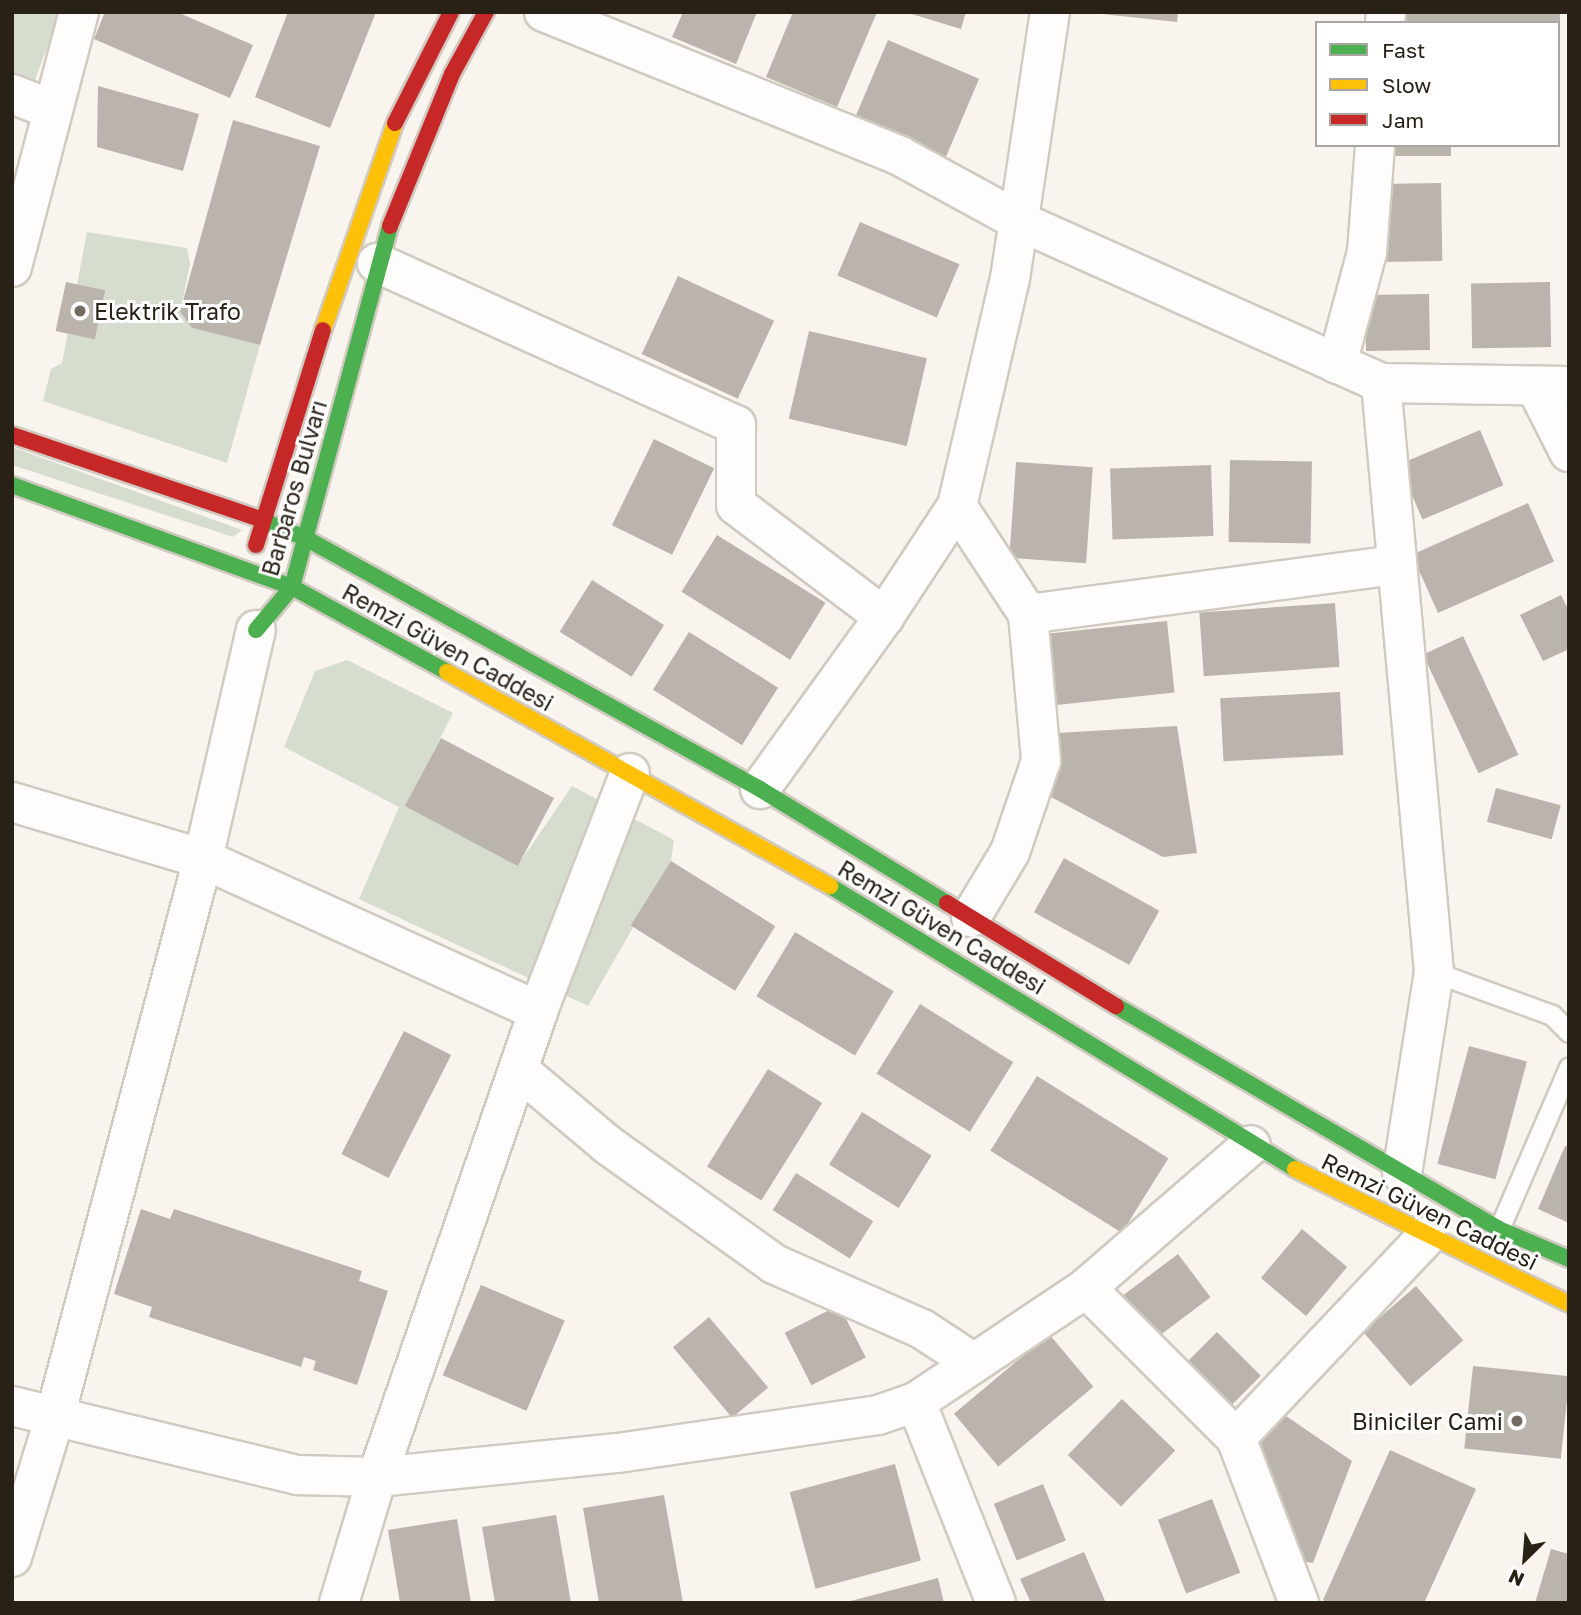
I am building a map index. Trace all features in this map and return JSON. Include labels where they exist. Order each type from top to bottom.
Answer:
[{"type":"main road","name":"Barbaros Bulvarı","points":[[451,12],[396,121],[346,256],[249,570],[254,610],[292,587],[307,539],[377,263],[415,158],[452,74],[486,12]]},
{"type":"main road","name":"Remzi Güven Caddesi","points":[[12,435],[263,520],[307,539],[760,789],[1261,1094],[1499,1229],[1569,1259]]},
{"type":"main road","name":"Remzi Güven Caddesi","points":[[12,485],[292,587],[630,773],[958,960],[1251,1145],[1426,1237],[1569,1304]]},
{"type":"street","points":[[12,267],[79,12]]},
{"type":"street","points":[[544,12],[900,156],[1019,221],[1381,383],[1552,386],[1569,452]]},
{"type":"street","points":[[760,789],[884,617],[957,506],[1019,221],[1051,12]]},
{"type":"street","points":[[12,94],[53,110]]},
{"type":"street","points":[[1337,364],[1367,251],[1375,147]]},
{"type":"street","points":[[377,263],[736,425],[736,505],[884,617]]},
{"type":"street","points":[[1381,383],[1434,972],[1402,1173]]},
{"type":"street","points":[[957,506],[1028,614],[1041,761],[1010,852],[971,917]]},
{"type":"street","points":[[1028,614],[1398,565]]},
{"type":"street","points":[[12,1557],[54,1420],[203,859],[254,610]]},
{"type":"street","points":[[340,1603],[377,1477],[520,1071],[538,1010],[630,773]]},
{"type":"street","points":[[12,802],[203,859],[538,1010]]},
{"type":"street","points":[[520,1071],[608,1145],[774,1264],[922,1329],[974,1363]]},
{"type":"street","points":[[12,1406],[54,1420],[298,1475],[377,1477],[618,1453],[878,1415],[916,1402],[1086,1288],[1251,1145]]},
{"type":"street","points":[[1236,1438],[1426,1237]]},
{"type":"street","points":[[1086,1288],[1236,1438],[1299,1603]]},
{"type":"street","points":[[916,1402],[996,1603]]},
{"type":"lane","points":[[1434,972],[1552,1015],[1569,1032]]},
{"type":"lane","points":[[1499,1229],[1569,1067]]},
{"type":"shaded area","points":[[12,12],[61,12],[34,82],[12,72]]},
{"type":"shaded area","points":[[87,232],[187,248],[190,264],[180,312],[192,328],[260,345],[227,463],[43,401],[51,369],[62,363]]},
{"type":"shaded area","points":[[12,447],[242,530],[233,537],[12,465]]},
{"type":"shaded area","points":[[347,660],[453,713],[406,806],[518,865],[572,786],[674,840],[671,861],[588,1006],[359,899],[399,807],[284,747],[315,671]]},
{"type":"building","points":[[105,12],[177,12],[253,45],[230,98],[94,39]]},
{"type":"building","points":[[288,12],[376,12],[330,128],[255,97]]},
{"type":"building","points":[[683,12],[757,12],[736,64],[672,37]]},
{"type":"building","points":[[793,12],[877,12],[837,107],[766,77]]},
{"type":"building","points":[[905,12],[966,12],[961,29]]},
{"type":"building","points":[[1083,12],[1178,12],[1177,22]]},
{"type":"building","points":[[1400,12],[1560,12],[1560,21],[1400,21]]},
{"type":"building","points":[[888,40],[979,79],[945,159],[854,120]]},
{"type":"building","points":[[98,86],[199,114],[183,171],[97,147]]},
{"type":"building","points":[[233,120],[320,146],[260,345],[192,328],[180,312]]},
{"type":"building","points":[[1392,147],[1451,147],[1451,156],[1392,156]]},
{"type":"building","points":[[1441,183],[1442,261],[1380,262],[1379,184]]},
{"type":"building","points":[[860,222],[959,264],[937,318],[837,275]]},
{"type":"building","points":[[678,276],[774,321],[738,399],[642,354]]},
{"type":"building","name":"Elektrik Trafo","points":[[66,282],[105,290],[95,339],[56,331]]},
{"type":"building","points":[[1550,282],[1551,347],[1472,348],[1471,283]]},
{"type":"building","points":[[1429,294],[1430,350],[1366,351],[1365,295]]},
{"type":"building","points":[[809,331],[927,358],[907,446],[789,419]]},
{"type":"building","points":[[1480,430],[1503,485],[1422,520],[1399,464]]},
{"type":"building","points":[[654,439],[714,468],[672,555],[612,525]]},
{"type":"building","points":[[1230,460],[1312,461],[1311,543],[1229,542]]},
{"type":"building","points":[[1016,462],[1093,467],[1086,563],[1009,558]]},
{"type":"building","points":[[1211,465],[1213,536],[1113,539],[1110,469]]},
{"type":"building","points":[[1528,503],[1554,561],[1438,613],[1412,555]]},
{"type":"building","points":[[717,535],[826,603],[790,660],[681,592]]},
{"type":"building","points":[[592,580],[664,625],[632,677],[560,632]]},
{"type":"building","points":[[1561,595],[1569,611],[1569,649],[1543,661],[1520,615]]},
{"type":"building","points":[[1335,603],[1339,667],[1204,676],[1199,612]]},
{"type":"building","points":[[1167,621],[1175,693],[1054,705],[1047,634]]},
{"type":"building","points":[[689,632],[778,688],[742,745],[653,690]]},
{"type":"building","points":[[1463,636],[1518,755],[1478,773],[1423,655]]},
{"type":"building","points":[[1340,692],[1343,755],[1223,761],[1220,698]]},
{"type":"building","points":[[1177,726],[1197,853],[1163,857],[1051,797],[1057,733]]},
{"type":"building","points":[[441,738],[554,798],[518,866],[405,806]]},
{"type":"building","points":[[1496,788],[1561,805],[1552,839],[1487,822]]},
{"type":"building","points":[[1064,858],[1159,911],[1129,965],[1034,912]]},
{"type":"building","points":[[671,861],[775,926],[735,991],[631,925]]},
{"type":"building","points":[[795,932],[894,991],[855,1056],[756,996]]},
{"type":"building","points":[[920,1004],[1013,1062],[970,1132],[877,1074]]},
{"type":"building","points":[[404,1031],[451,1055],[389,1178],[341,1154]]},
{"type":"building","points":[[1469,1046],[1527,1062],[1495,1179],[1437,1164]]},
{"type":"building","points":[[768,1069],[822,1103],[761,1200],[707,1167]]},
{"type":"building","points":[[1037,1076],[1168,1158],[1122,1233],[990,1151]]},
{"type":"building","points":[[862,1112],[932,1155],[899,1208],[829,1165]]},
{"type":"building","points":[[1565,1146],[1569,1147],[1569,1223],[1538,1209]]},
{"type":"building","points":[[796,1173],[873,1221],[850,1259],[773,1210]]},
{"type":"building","points":[[141,1209],[170,1219],[174,1209],[362,1271],[359,1281],[388,1291],[357,1385],[313,1370],[316,1361],[304,1357],[301,1367],[149,1317],[152,1307],[114,1294]]},
{"type":"building","points":[[1302,1229],[1347,1267],[1306,1316],[1261,1278]]},
{"type":"building","points":[[1178,1254],[1210,1297],[1153,1340],[1120,1297]]},
{"type":"building","points":[[481,1285],[565,1321],[526,1411],[443,1375]]},
{"type":"building","points":[[1416,1286],[1463,1340],[1410,1386],[1363,1332]]},
{"type":"building","points":[[839,1305],[866,1358],[811,1385],[785,1333]]},
{"type":"building","points":[[709,1317],[768,1387],[732,1418],[673,1347]]},
{"type":"building","points":[[1217,1332],[1261,1376],[1226,1410],[1182,1367]]},
{"type":"building","points":[[1049,1334],[1093,1387],[998,1467],[954,1414]]},
{"type":"building","name":"Biniciler Cami","points":[[1473,1366],[1569,1376],[1561,1459],[1464,1449]]},
{"type":"building","points":[[1122,1399],[1175,1450],[1121,1507],[1068,1455]]},
{"type":"building","points":[[1283,1414],[1352,1461],[1313,1563],[1294,1560],[1252,1448]]},
{"type":"building","points":[[1390,1450],[1476,1489],[1424,1603],[1329,1603],[1323,1600]]},
{"type":"building","points":[[895,1464],[921,1561],[816,1589],[790,1492]]},
{"type":"building","points":[[1043,1484],[1066,1541],[1017,1560],[994,1504]]},
{"type":"building","points":[[664,1495],[683,1603],[599,1603],[583,1508]]},
{"type":"building","points":[[1212,1499],[1240,1573],[1186,1594],[1158,1520]]},
{"type":"building","points":[[556,1515],[571,1603],[495,1603],[482,1527]]},
{"type":"building","points":[[457,1519],[471,1603],[400,1603],[388,1530]]},
{"type":"building","points":[[1551,1549],[1569,1554],[1569,1603],[1535,1603]]},
{"type":"building","points":[[1084,1552],[1106,1603],[1031,1603],[1020,1579]]},
{"type":"building","points":[[938,1578],[944,1603],[847,1603],[847,1602]]},
{"type":"traffic: fast","points":[[256,630],[292,587],[390,226]]},
{"type":"traffic: fast","points":[[12,485],[292,587],[447,672]]},
{"type":"traffic: fast","points":[[257,518],[307,539],[760,789],[947,903]]},
{"type":"traffic: fast","points":[[830,886],[1295,1169]]},
{"type":"traffic: fast","points":[[1116,1006],[1499,1229],[1569,1259]]},
{"type":"traffic: slow","points":[[323,330],[395,123]]},
{"type":"traffic: slow","points":[[447,672],[830,886]]},
{"type":"traffic: slow","points":[[1295,1169],[1569,1304]]},
{"type":"traffic: jam","points":[[395,123],[451,12]]},
{"type":"traffic: jam","points":[[390,226],[452,74],[486,12]]},
{"type":"traffic: jam","points":[[256,545],[323,330]]},
{"type":"traffic: jam","points":[[12,435],[257,518]]},
{"type":"traffic: jam","points":[[947,903],[1116,1006]]},
{"type":"place","name":"Elektrik Trafo","points":[[80,311]]},
{"type":"place","name":"Biniciler Cami","points":[[1517,1421]]}]
